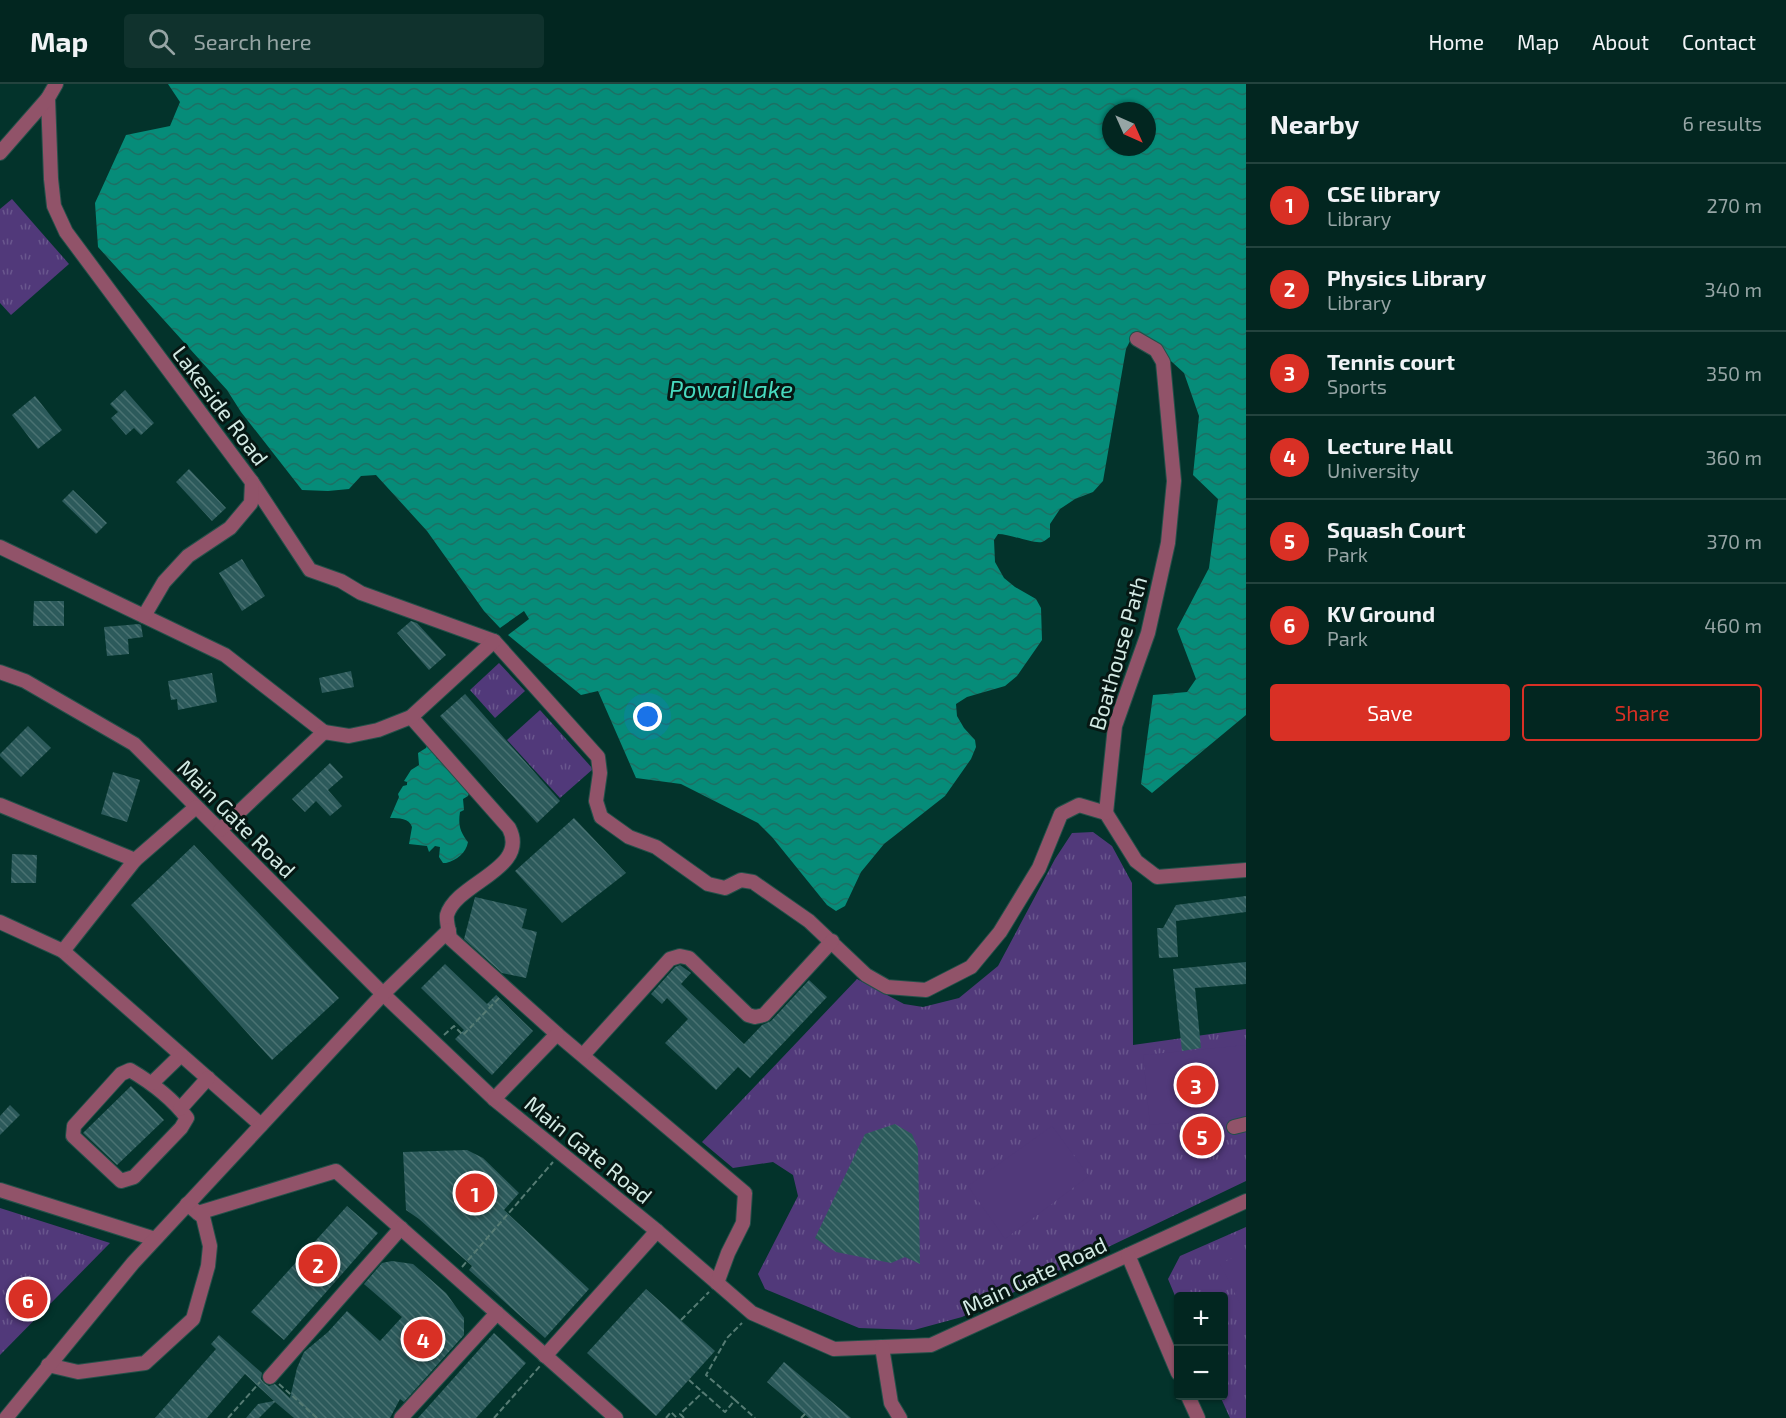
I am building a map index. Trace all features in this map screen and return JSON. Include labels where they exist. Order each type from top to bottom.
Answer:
[{"type":"street","points":[[0,153],[48,98],[56,84]]},
{"type":"street","name":"Lakeside Road","points":[[48,98],[54,206],[66,232],[252,482],[310,570],[341,581],[361,593],[494,642],[598,757],[600,773],[596,801],[601,817],[629,837],[656,847],[708,884],[725,888],[741,880],[753,882],[809,921],[866,975],[887,987],[926,990],[971,967],[1000,932],[1039,868],[1061,814],[1079,805],[1106,813]]},
{"type":"street","name":"Boathouse Path","points":[[1106,813],[1115,726],[1148,633],[1168,543],[1174,481],[1163,362],[1156,350],[1137,339]]},
{"type":"street","points":[[144,616],[164,582],[180,564],[188,556],[230,528],[251,503],[252,482]]},
{"type":"street","points":[[0,547],[225,655],[324,732],[350,736],[378,730],[411,717],[494,642]]},
{"type":"street","name":"Main Gate Road","points":[[0,672],[25,681],[134,744],[384,994],[494,1099],[657,1231],[752,1313],[834,1349],[931,1345],[1246,1201]]},
{"type":"street","points":[[411,717],[509,828],[514,838],[513,847],[506,860],[455,900],[447,916],[450,938],[557,1034],[745,1193],[743,1223],[728,1253],[717,1283]]},
{"type":"street","points":[[220,830],[324,732]]},
{"type":"street","points":[[0,804],[135,860]]},
{"type":"street","points":[[63,951],[135,860],[196,807]]},
{"type":"street","points":[[1106,813],[1136,861],[1157,877],[1246,870]]},
{"type":"street","points":[[0,922],[63,951],[261,1125]]},
{"type":"street","points":[[6,1418],[133,1263],[155,1239],[193,1208],[261,1125],[384,994],[449,930]]},
{"type":"street","points":[[583,1055],[670,959],[680,956],[689,958],[748,1014],[756,1017],[764,1015],[832,941]]},
{"type":"street","points":[[494,1099],[557,1034]]},
{"type":"street","points":[[152,1083],[181,1055]]},
{"type":"street","points":[[130,1070],[152,1083],[180,1109],[187,1118],[181,1128],[135,1177],[121,1181],[73,1136],[74,1126],[121,1074],[130,1070]]},
{"type":"street","points":[[180,1109],[208,1078]]},
{"type":"street","points":[[193,1208],[336,1171],[616,1418]]},
{"type":"street","points":[[0,1190],[155,1239]]},
{"type":"street","points":[[48,1365],[78,1372],[146,1363],[193,1319],[208,1266],[210,1246],[203,1216],[193,1208]]},
{"type":"street","points":[[266,1378],[401,1228]]},
{"type":"street","points":[[546,1357],[657,1231]]},
{"type":"street","points":[[1128,1255],[1174,1361]]},
{"type":"street","points":[[401,1418],[497,1313]]},
{"type":"street","points":[[882,1347],[891,1403],[900,1418]]},
{"type":"street","points":[[1190,1400],[1198,1418]]},
{"type":"path","points":[[436,1044],[454,1026],[463,1035],[508,989]]},
{"type":"path","points":[[454,1275],[561,1153]]},
{"type":"path","points":[[681,1320],[717,1283]]},
{"type":"path","points":[[752,1313],[727,1338],[706,1375],[755,1418]]},
{"type":"path","points":[[494,1418],[546,1357]]},
{"type":"path","points":[[228,1418],[266,1378],[318,1417]]},
{"type":"path","points":[[689,1380],[725,1412],[735,1400]]},
{"type":"path","points":[[684,1418],[680,1414],[703,1392]]},
{"type":"path","points":[[666,1418],[671,1412],[677,1418]]},
{"type":"path","points":[[801,1418],[805,1414]]},
{"type":"green space","points":[[12,199],[69,264],[11,315],[0,303],[0,209]]},
{"type":"green space","points":[[499,663],[525,691],[495,718],[470,690]]},
{"type":"green space","points":[[540,710],[593,769],[560,798],[507,740]]},
{"type":"green space","points":[[1093,832],[1112,846],[1132,883],[1133,1045],[1246,1029],[1246,1181],[962,1317],[914,1330],[859,1328],[765,1289],[758,1274],[798,1196],[793,1175],[773,1162],[733,1168],[702,1142],[857,979],[904,1004],[923,1007],[959,998],[998,966],[1055,859],[1072,833]]},
{"type":"green space","points":[[1246,1045],[1246,1115],[1150,1125],[1143,1055]]},
{"type":"green space","points":[[1052,1126],[1089,1176],[1005,1239],[968,1186]]},
{"type":"green space","points":[[0,1208],[110,1243],[0,1355]]},
{"type":"green space","points":[[1246,1227],[1246,1418],[1230,1418],[1222,1400],[1228,1400],[1228,1292],[1174,1293],[1168,1279],[1180,1256]]},
{"type":"green space","points":[[1246,1251],[1246,1315],[1220,1264]]},
{"type":"water","name":"Powai Lake","points":[[168,84],[1246,84],[1246,715],[1152,793],[1141,784],[1153,695],[1187,692],[1196,679],[1177,629],[1209,568],[1218,499],[1193,475],[1199,416],[1184,373],[1148,340],[1134,333],[1126,349],[1103,481],[1093,492],[1075,499],[1060,509],[1050,524],[1050,537],[1043,542],[998,534],[994,540],[995,562],[1004,578],[1036,599],[1041,608],[1042,640],[1017,676],[1005,686],[967,697],[956,704],[957,716],[975,740],[976,747],[971,759],[945,796],[884,844],[861,872],[845,906],[836,911],[827,905],[758,823],[681,784],[636,778],[598,691],[581,695],[508,635],[529,619],[524,611],[500,628],[484,611],[427,531],[376,475],[361,476],[349,489],[302,490],[241,412],[227,390],[98,247],[95,203],[126,135],[170,126],[180,102]]},
{"type":"water","points":[[428,743],[439,755],[436,758],[443,761],[469,793],[463,799],[464,810],[460,812],[459,817],[460,828],[468,842],[467,846],[454,860],[446,863],[443,863],[439,857],[440,847],[435,846],[429,852],[427,846],[409,844],[412,827],[409,822],[390,818],[399,797],[398,794],[403,786],[407,785],[404,781],[411,770],[419,765],[418,753],[426,748]]},
{"type":"building","points":[[125,390],[154,423],[141,435],[134,428],[126,435],[111,418],[118,412],[110,404]]},
{"type":"building","points":[[35,396],[62,430],[38,449],[12,415]]},
{"type":"building","points":[[189,469],[226,508],[212,521],[176,482]]},
{"type":"building","points":[[73,490],[107,523],[96,534],[62,501]]},
{"type":"building","points":[[242,559],[265,596],[242,611],[219,573]]},
{"type":"building","points":[[34,601],[64,601],[64,626],[33,626]]},
{"type":"building","points":[[411,621],[417,623],[446,655],[429,670],[397,633]]},
{"type":"building","points":[[139,624],[143,637],[128,639],[129,654],[107,656],[104,627]]},
{"type":"building","points":[[351,671],[354,687],[322,693],[319,678]]},
{"type":"building","points":[[212,673],[217,702],[178,710],[177,699],[171,700],[168,681]]},
{"type":"building","points":[[465,694],[560,801],[537,823],[440,716]]},
{"type":"building","points":[[28,726],[51,748],[21,777],[0,754]]},
{"type":"building","points":[[330,763],[343,777],[328,790],[342,806],[330,816],[316,801],[305,812],[292,799]]},
{"type":"building","points":[[113,772],[140,780],[127,822],[101,814]]},
{"type":"building","points":[[574,818],[626,873],[562,923],[515,871]]},
{"type":"building","points":[[194,845],[339,998],[272,1060],[131,905]]},
{"type":"building","points":[[12,854],[37,855],[36,883],[11,883]]},
{"type":"building","points":[[1246,896],[1246,912],[1176,921],[1178,957],[1159,958],[1157,928],[1163,928],[1176,905]]},
{"type":"building","points":[[475,897],[527,909],[522,928],[537,932],[526,978],[502,973],[464,939]]},
{"type":"building","points":[[1246,962],[1246,984],[1195,988],[1201,1048],[1182,1051],[1173,969]]},
{"type":"building","points":[[445,964],[487,1004],[496,995],[533,1031],[492,1075],[455,1039],[464,1030],[421,988]]},
{"type":"building","points":[[680,965],[691,973],[681,984],[744,1044],[762,1025],[771,1021],[809,980],[827,997],[750,1078],[738,1067],[716,1090],[665,1043],[688,1019],[667,998],[662,1004],[651,994],[675,967]]},
{"type":"building","points":[[131,1086],[164,1120],[117,1165],[83,1133]]},
{"type":"building","points":[[10,1105],[20,1115],[0,1135],[0,1116]]},
{"type":"building","points":[[895,1124],[912,1134],[918,1149],[920,1264],[905,1257],[891,1263],[836,1252],[815,1238],[865,1134]]},
{"type":"building","points":[[467,1150],[483,1158],[519,1193],[504,1210],[589,1289],[545,1338],[469,1270],[472,1266],[406,1210],[403,1152]]},
{"type":"building","points":[[347,1206],[378,1233],[284,1340],[251,1312]]},
{"type":"building","points":[[392,1261],[413,1264],[446,1293],[464,1318],[464,1335],[404,1402],[400,1399],[390,1418],[294,1418],[275,1402],[259,1418],[246,1418],[258,1404],[274,1401],[245,1374],[207,1418],[155,1418],[216,1349],[211,1344],[219,1335],[262,1373],[261,1379],[264,1383],[269,1386],[275,1384],[290,1398],[297,1368],[304,1352],[328,1332],[347,1311],[380,1341],[402,1317],[364,1284],[382,1263]]},
{"type":"building","points":[[646,1289],[715,1351],[656,1416],[587,1353]]},
{"type":"building","points":[[494,1333],[526,1363],[476,1418],[418,1418]]},
{"type":"building","points":[[784,1362],[851,1418],[809,1418],[767,1382]]},
{"type":"place","name":"Tennis court","points":[[1196,1085]]},
{"type":"place","name":"Squash Court","points":[[1202,1136]]},
{"type":"place","name":"CSE library","points":[[475,1193]]},
{"type":"place","name":"Physics Library","points":[[318,1264]]},
{"type":"place","name":"KV Ground","points":[[28,1299]]},
{"type":"place","name":"Lecture Hall","points":[[423,1339]]}]
